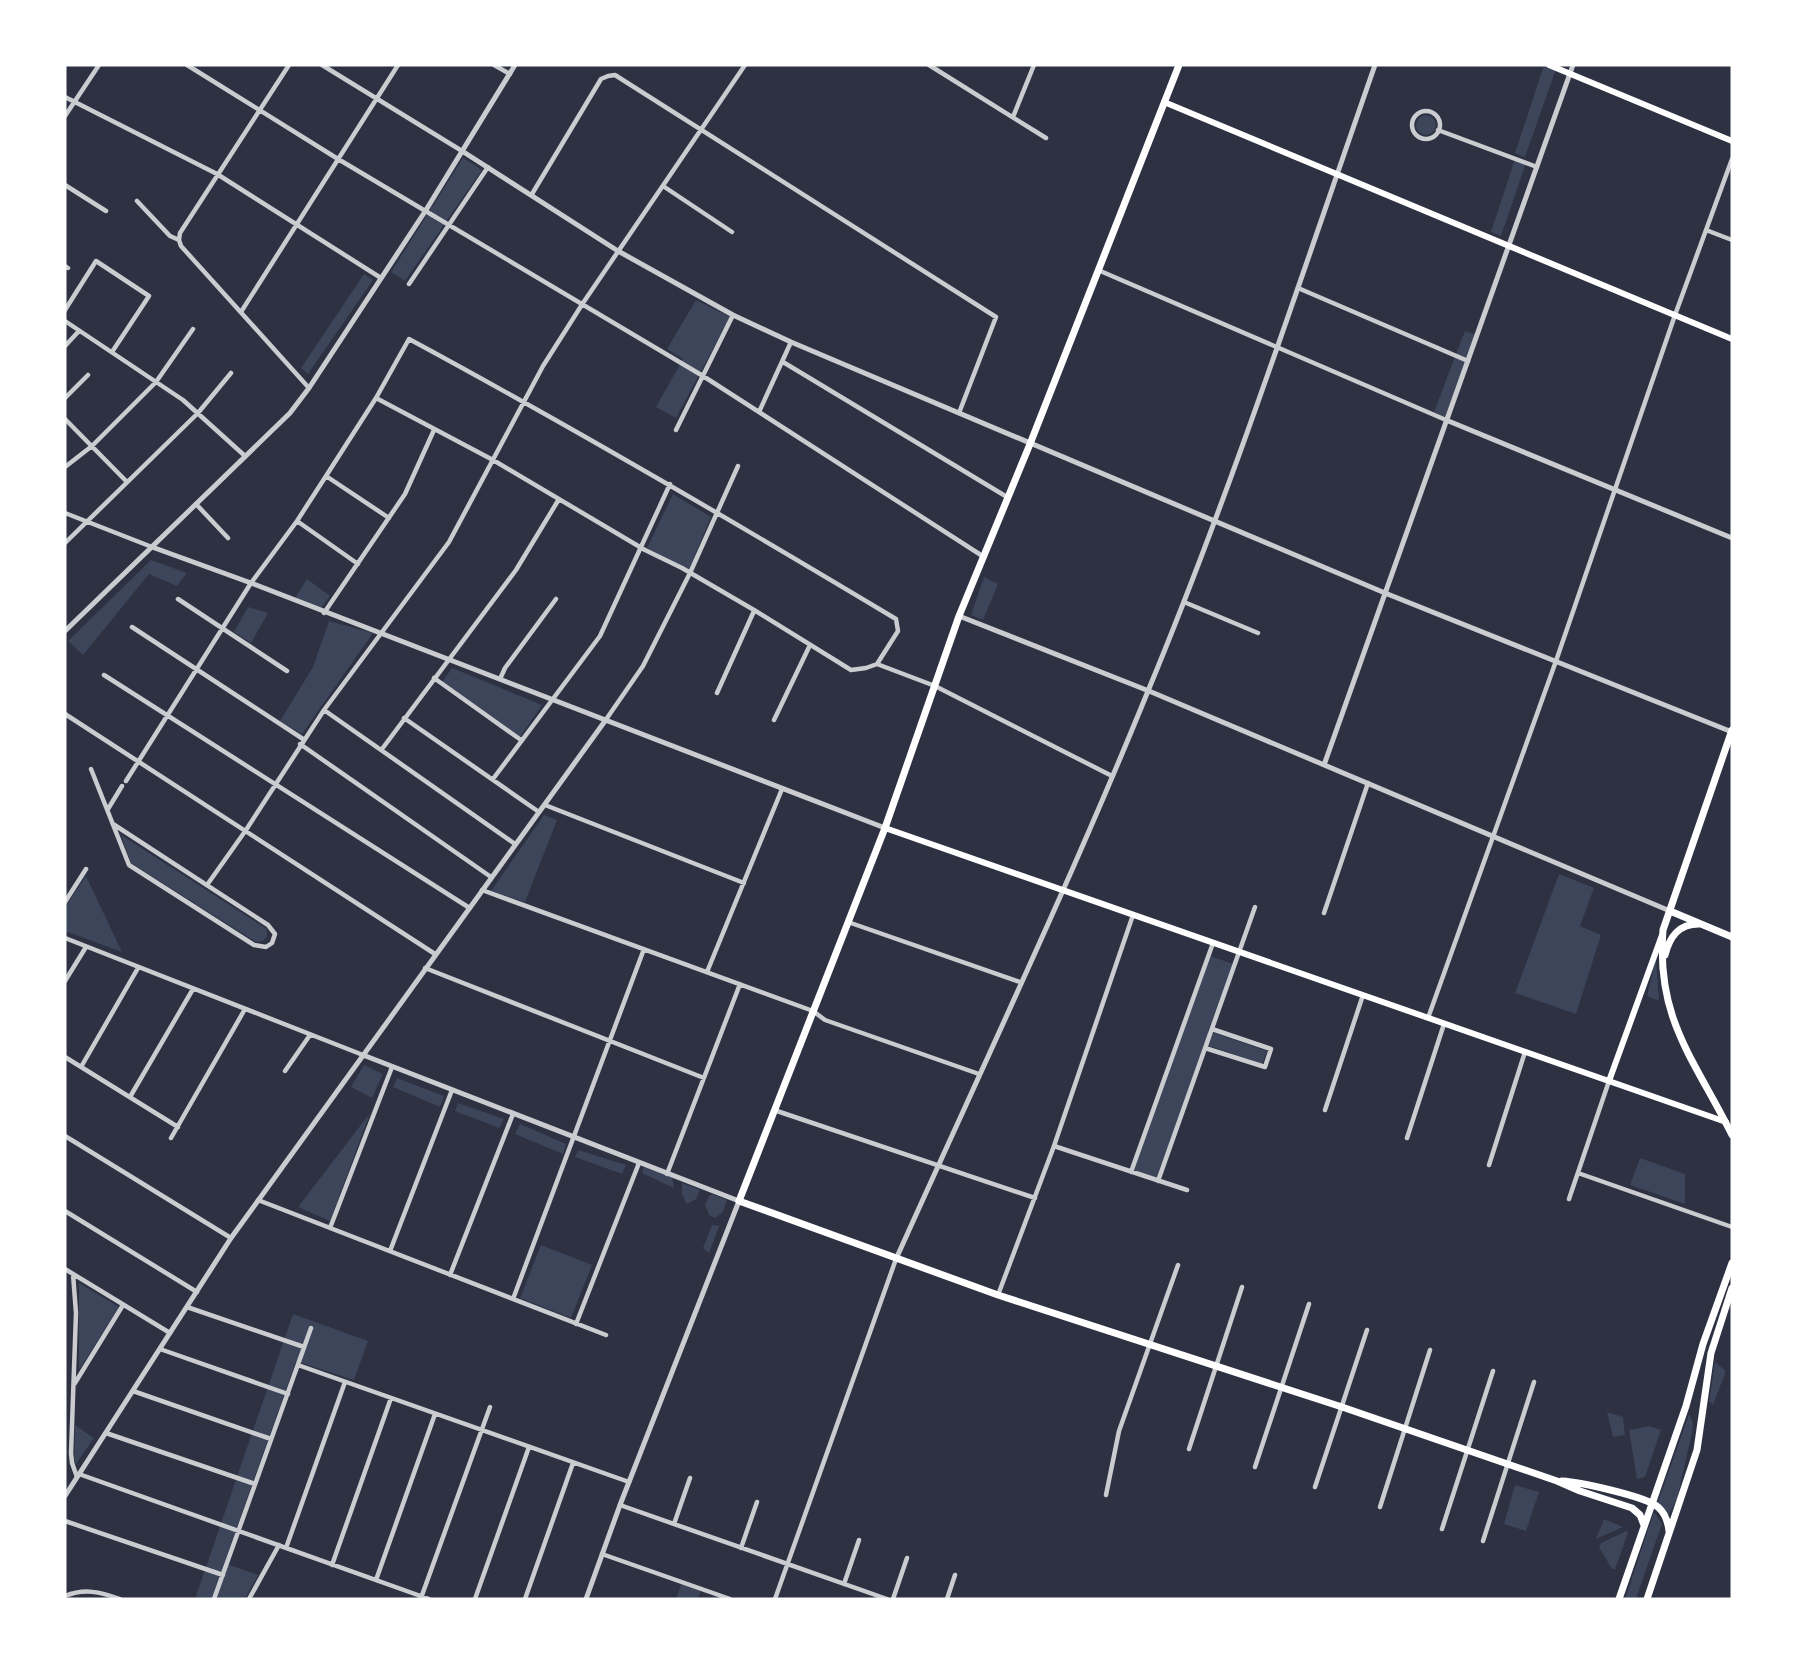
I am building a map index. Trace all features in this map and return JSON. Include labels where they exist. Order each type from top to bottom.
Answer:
[{"type":"main road","points":[[1179,65],[1030,444],[959,616],[885,828],[738,1202],[998,1295],[1342,1407],[1557,1481],[1580,1492],[1632,1508],[1640,1515],[1644,1525]]},
{"type":"main road","points":[[1549,65],[1732,141]]},
{"type":"main road","points":[[1164,102],[1732,339]]},
{"type":"main road","points":[[1609,1081],[1732,731]]},
{"type":"main road","points":[[885,828],[1726,1122]]},
{"type":"main road","points":[[1670,911],[1732,937]]},
{"type":"main road","points":[[1663,965],[1669,943],[1679,929],[1690,924],[1703,925]]},
{"type":"main road","points":[[1664,930],[1663,965],[1667,1003],[1675,1027],[1732,1135]]},
{"type":"main road","points":[[1619,1599],[1732,1263]]},
{"type":"main road","points":[[1647,1599],[1697,1450],[1711,1353],[1732,1288]]},
{"type":"main road","points":[[1686,1406],[1696,1410],[1703,1419]]},
{"type":"main road","points":[[1557,1481],[1580,1483],[1652,1503],[1664,1514],[1670,1533]]},
{"type":"street","points":[[65,116],[99,65]]},
{"type":"street","points":[[187,65],[338,159],[703,376],[984,556]]},
{"type":"street","points":[[289,65],[217,174],[180,233],[179,240],[181,246],[309,388]]},
{"type":"street","points":[[322,65],[532,194],[618,251],[733,314],[791,342],[1384,593],[1732,731]]},
{"type":"street","points":[[241,312],[398,65]]},
{"type":"street","points":[[494,65],[510,74]]},
{"type":"street","points":[[65,631],[290,413],[426,210],[515,65]]},
{"type":"street","points":[[207,885],[324,709],[449,542],[524,400],[583,303],[745,65]]},
{"type":"street","points":[[1013,117],[1034,65]]},
{"type":"street","points":[[775,1599],[896,1259],[1149,691],[1278,346],[1375,65]]},
{"type":"street","points":[[1324,765],[1573,65]]},
{"type":"street","points":[[933,66],[1046,138]]},
{"type":"street","points":[[532,194],[601,79],[615,75],[996,317],[959,414]]},
{"type":"street","points":[[65,97],[217,174],[382,278]]},
{"type":"street","points":[[1419,113],[1431,113],[1438,118],[1438,130],[1433,137],[1422,138],[1415,134],[1412,122],[1419,113]]},
{"type":"street","points":[[1438,130],[1537,167]]},
{"type":"street","points":[[1428,1018],[1732,159]]},
{"type":"street","points":[[409,285],[488,167]]},
{"type":"street","points":[[65,185],[106,211]]},
{"type":"street","points":[[663,186],[732,232]]},
{"type":"street","points":[[136,201],[170,236],[179,240]]},
{"type":"street","points":[[1706,230],[1732,240]]},
{"type":"street","points":[[65,310],[96,261],[149,296],[112,352]]},
{"type":"street","points":[[1098,270],[1446,420],[1732,538]]},
{"type":"street","points":[[1298,288],[1468,361]]},
{"type":"street","points":[[676,430],[733,314]]},
{"type":"street","points":[[65,321],[198,413],[245,456]]},
{"type":"street","points":[[65,467],[92,446],[156,382],[193,329]]},
{"type":"street","points":[[65,346],[79,331]]},
{"type":"street","points":[[126,781],[250,583],[297,521],[376,398],[409,339],[524,400],[716,511],[896,619],[898,631],[877,664],[851,670],[754,610],[641,548],[493,460],[376,398]]},
{"type":"street","points":[[759,412],[791,342]]},
{"type":"street","points":[[783,362],[1008,498]]},
{"type":"street","points":[[65,542],[198,413],[231,373]]},
{"type":"street","points":[[65,398],[88,375]]},
{"type":"street","points":[[65,419],[127,482]]},
{"type":"street","points":[[324,612],[405,494],[434,430]]},
{"type":"street","points":[[65,1496],[231,1238],[643,666],[690,573],[738,466]]},
{"type":"street","points":[[326,476],[389,518]]},
{"type":"street","points":[[493,779],[550,699],[600,636],[670,484]]},
{"type":"street","points":[[382,749],[516,570],[558,499]]},
{"type":"street","points":[[196,504],[229,538]]},
{"type":"street","points":[[65,513],[885,828]]},
{"type":"street","points":[[297,521],[358,564]]},
{"type":"street","points":[[177,599],[287,671]]},
{"type":"street","points":[[500,680],[505,667],[556,599]]},
{"type":"street","points":[[1183,601],[1258,633]]},
{"type":"street","points":[[717,693],[754,610]]},
{"type":"street","points":[[959,616],[1149,691],[1670,911]]},
{"type":"street","points":[[132,627],[302,742],[491,877]]},
{"type":"street","points":[[774,720],[810,645]]},
{"type":"street","points":[[877,664],[935,686],[1112,776]]},
{"type":"street","points":[[104,675],[468,907]]},
{"type":"street","points":[[434,678],[521,740]]},
{"type":"street","points":[[324,709],[515,844]]},
{"type":"street","points":[[65,714],[435,954]]},
{"type":"street","points":[[404,718],[539,812]]},
{"type":"street","points":[[91,769],[129,865],[254,945],[266,947],[272,943],[275,934],[268,925],[113,824]]},
{"type":"street","points":[[1324,913],[1368,783]]},
{"type":"street","points":[[107,810],[122,786]]},
{"type":"street","points":[[707,972],[782,789]]},
{"type":"street","points":[[545,805],[744,883]]},
{"type":"street","points":[[65,902],[86,869]]},
{"type":"street","points":[[481,890],[813,1011],[825,1020],[979,1074]]},
{"type":"street","points":[[1158,1181],[1255,907]]},
{"type":"street","points":[[998,1295],[1054,1146],[1133,915]]},
{"type":"street","points":[[848,922],[1020,982]]},
{"type":"street","points":[[65,939],[738,1202],[586,1599]]},
{"type":"street","points":[[1131,1171],[1213,943]]},
{"type":"street","points":[[65,981],[86,947]]},
{"type":"street","points":[[513,1300],[644,949]]},
{"type":"street","points":[[81,1067],[138,967]]},
{"type":"street","points":[[425,968],[704,1078]]},
{"type":"street","points":[[667,1174],[740,984]]},
{"type":"street","points":[[130,1097],[193,989]]},
{"type":"street","points":[[1325,1110],[1363,995]]},
{"type":"street","points":[[171,1138],[245,1009]]},
{"type":"street","points":[[1406,1138],[1444,1024]]},
{"type":"street","points":[[1205,1048],[1265,1067],[1271,1049],[1212,1029]]},
{"type":"street","points":[[285,1071],[310,1035]]},
{"type":"street","points":[[1489,1164],[1525,1052]]},
{"type":"street","points":[[65,1057],[178,1127]]},
{"type":"street","points":[[330,1228],[392,1067]]},
{"type":"street","points":[[1569,1199],[1609,1081]]},
{"type":"street","points":[[390,1251],[453,1090]]},
{"type":"street","points":[[774,1110],[1035,1198]]},
{"type":"street","points":[[450,1275],[513,1114]]},
{"type":"street","points":[[65,1136],[231,1238]]},
{"type":"street","points":[[1054,1146],[1187,1190]]},
{"type":"street","points":[[576,1324],[639,1163]]},
{"type":"street","points":[[1578,1173],[1732,1227]]},
{"type":"street","points":[[258,1200],[606,1335]]},
{"type":"street","points":[[65,1211],[197,1292]]},
{"type":"street","points":[[1106,1495],[1119,1431],[1178,1265]]},
{"type":"street","points":[[65,1269],[170,1334]]},
{"type":"street","points":[[73,1274],[76,1297],[72,1463],[78,1475],[429,1599]]},
{"type":"street","points":[[1189,1449],[1242,1287]]},
{"type":"street","points":[[1255,1467],[1309,1304]]},
{"type":"street","points":[[74,1384],[123,1305]]},
{"type":"street","points":[[187,1307],[304,1347]]},
{"type":"street","points":[[214,1599],[311,1328]]},
{"type":"street","points":[[1315,1487],[1367,1330]]},
{"type":"street","points":[[160,1349],[288,1394]]},
{"type":"street","points":[[1380,1507],[1430,1350]]},
{"type":"street","points":[[298,1365],[629,1482]]},
{"type":"street","points":[[1441,1529],[1493,1371]]},
{"type":"street","points":[[286,1548],[345,1382]]},
{"type":"street","points":[[1483,1541],[1534,1382]]},
{"type":"street","points":[[133,1391],[271,1439]]},
{"type":"street","points":[[332,1564],[391,1398]]},
{"type":"street","points":[[421,1598],[489,1407]]},
{"type":"street","points":[[376,1580],[435,1414]]},
{"type":"street","points":[[106,1433],[255,1484]]},
{"type":"street","points":[[475,1599],[529,1447]]},
{"type":"street","points":[[525,1599],[573,1463]]},
{"type":"street","points":[[674,1524],[690,1478]]},
{"type":"street","points":[[741,1548],[757,1502]]},
{"type":"street","points":[[620,1505],[887,1599]]},
{"type":"street","points":[[65,1521],[223,1575]]},
{"type":"street","points":[[844,1584],[859,1540]]},
{"type":"street","points":[[249,1599],[279,1545]]},
{"type":"street","points":[[602,1554],[730,1599]]},
{"type":"street","points":[[893,1599],[907,1558]]},
{"type":"street","points":[[947,1599],[955,1575]]},
{"type":"street","points":[[65,1596],[82,1591],[120,1599]]},
{"type":"shaded area","points":[[1544,65],[1556,69],[1525,157],[1515,153]]},
{"type":"shaded area","points":[[1426,115],[1433,118],[1436,125],[1433,132],[1426,135],[1419,132],[1416,125],[1419,118]]},
{"type":"shaded area","points":[[463,158],[482,170],[405,281],[391,272]]},
{"type":"shaded area","points":[[1515,159],[1526,163],[1501,236],[1491,232]]},
{"type":"shaded area","points":[[364,274],[373,280],[308,374],[301,368]]},
{"type":"shaded area","points":[[696,300],[730,317],[676,418],[656,407],[683,359],[667,349]]},
{"type":"shaded area","points":[[1465,331],[1476,335],[1466,359],[1456,354]]},
{"type":"shaded area","points":[[1455,357],[1466,362],[1445,417],[1434,412]]},
{"type":"shaded area","points":[[673,494],[711,517],[688,571],[647,548]]},
{"type":"shaded area","points":[[151,560],[187,573],[177,586],[149,574],[83,655],[68,641]]},
{"type":"shaded area","points":[[984,577],[998,584],[983,620],[971,615]]},
{"type":"shaded area","points":[[307,579],[330,596],[321,608],[295,598]]},
{"type":"shaded area","points":[[248,607],[268,613],[251,643],[234,632]]},
{"type":"shaded area","points":[[329,621],[373,633],[302,734],[280,721],[313,667]]},
{"type":"shaded area","points":[[452,668],[542,705],[520,737],[442,682]]},
{"type":"shaded area","points":[[544,815],[557,820],[525,902],[491,891]]},
{"type":"shaded area","points":[[121,835],[267,929],[267,937],[256,942],[131,863]]},
{"type":"shaded area","points":[[1559,874],[1594,888],[1580,926],[1601,935],[1576,1014],[1515,993]]},
{"type":"shaded area","points":[[86,876],[122,952],[65,931],[65,907]]},
{"type":"shaded area","points":[[1210,956],[1233,964],[1208,1031],[1267,1051],[1262,1064],[1204,1044],[1157,1178],[1133,1170]]},
{"type":"shaded area","points":[[1656,960],[1659,1001],[1647,996]]},
{"type":"shaded area","points":[[364,1065],[383,1074],[372,1098],[351,1087]]},
{"type":"shaded area","points":[[397,1078],[444,1096],[440,1107],[393,1087]]},
{"type":"shaded area","points":[[458,1103],[504,1119],[499,1128],[455,1111]]},
{"type":"shaded area","points":[[370,1113],[330,1221],[298,1207]]},
{"type":"shaded area","points":[[520,1124],[566,1144],[563,1154],[515,1134]]},
{"type":"shaded area","points":[[578,1150],[626,1165],[622,1174],[575,1157]]},
{"type":"shaded area","points":[[1640,1158],[1685,1174],[1685,1204],[1630,1185]]},
{"type":"shaded area","points":[[644,1167],[672,1177],[674,1188],[642,1173]]},
{"type":"shaded area","points":[[682,1183],[700,1190],[696,1199],[687,1204],[682,1194]]},
{"type":"shaded area","points":[[712,1194],[727,1200],[723,1212],[715,1218],[709,1215],[705,1205]]},
{"type":"shaded area","points":[[712,1225],[719,1226],[709,1253],[703,1248]]},
{"type":"shaded area","points":[[541,1245],[592,1265],[571,1318],[520,1298]]},
{"type":"shaded area","points":[[79,1283],[119,1307],[79,1370]]},
{"type":"shaded area","points":[[293,1314],[368,1341],[354,1380],[296,1361],[224,1563],[258,1575],[245,1599],[195,1599]]},
{"type":"shaded area","points":[[1715,1362],[1726,1371],[1713,1405],[1709,1401]]},
{"type":"shaded area","points":[[1607,1412],[1623,1417],[1625,1435],[1613,1437]]},
{"type":"shaded area","points":[[1689,1414],[1693,1423],[1692,1433],[1677,1499],[1668,1516],[1658,1502]]},
{"type":"shaded area","points":[[75,1425],[94,1438],[74,1467]]},
{"type":"shaded area","points":[[1649,1426],[1661,1430],[1645,1477],[1637,1479],[1629,1430]]},
{"type":"shaded area","points":[[1515,1485],[1539,1492],[1526,1531],[1504,1524]]},
{"type":"shaded area","points":[[1654,1512],[1662,1524],[1636,1599],[1625,1599]]},
{"type":"shaded area","points":[[1604,1519],[1623,1527],[1596,1539]]},
{"type":"shaded area","points":[[1626,1531],[1628,1533],[1615,1569],[1612,1569],[1599,1547],[1601,1543]]},
{"type":"shaded area","points":[[682,1582],[701,1589],[698,1599],[676,1599]]}]
